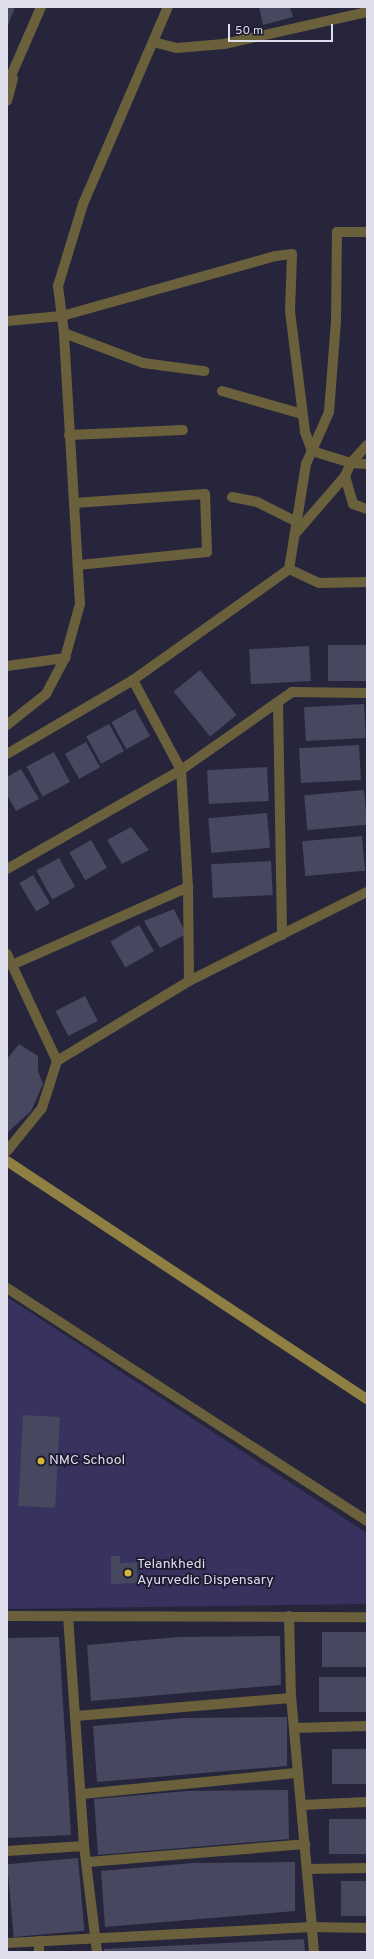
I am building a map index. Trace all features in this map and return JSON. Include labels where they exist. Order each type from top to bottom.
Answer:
[{"type":"street","points":[[7,85],[41,7]]},
{"type":"street","points":[[7,726],[46,694],[65,658],[80,604],[64,334],[58,286],[82,204],[168,7]]},
{"type":"street","points":[[153,42],[177,48],[224,44],[367,12]]},
{"type":"street","points":[[7,101],[18,59]]},
{"type":"street","points":[[7,754],[133,680],[289,569],[306,464],[329,412],[336,322],[337,232],[367,232]]},
{"type":"street","points":[[7,321],[62,316],[276,256],[292,254],[290,311],[302,414],[305,432],[312,451]]},
{"type":"street","points":[[64,334],[143,363],[204,371]]},
{"type":"street","points":[[222,391],[302,414]]},
{"type":"street","points":[[69,435],[183,430]]},
{"type":"street","points":[[295,535],[345,476],[351,463],[367,445]]},
{"type":"street","points":[[312,451],[351,463],[367,464]]},
{"type":"street","points":[[345,476],[353,504],[367,509]]},
{"type":"street","points":[[74,502],[205,494],[207,552],[78,565]]},
{"type":"street","points":[[232,498],[257,502],[296,522]]},
{"type":"street","points":[[289,569],[319,584],[367,582]]},
{"type":"street","points":[[7,666],[65,658]]},
{"type":"street","points":[[133,680],[181,770],[188,887],[189,981]]},
{"type":"street","points":[[7,869],[181,770],[292,692],[367,693]]},
{"type":"street","points":[[278,702],[282,935]]},
{"type":"street","points":[[12,965],[188,887]]},
{"type":"street","points":[[7,1151],[42,1108],[58,1061],[189,981],[367,892]]},
{"type":"street","points":[[7,954],[58,1061]]},
{"type":"street","points":[[7,1161],[367,1399]]},
{"type":"street","points":[[7,1288],[367,1521]]},
{"type":"street","points":[[7,1616],[367,1617]]},
{"type":"street","points":[[68,1616],[82,1794],[84,1846],[88,1862],[97,1952]]},
{"type":"street","points":[[289,1616],[291,1698],[314,1952]]},
{"type":"street","points":[[76,1716],[291,1698]]},
{"type":"street","points":[[294,1728],[367,1726]]},
{"type":"street","points":[[82,1794],[298,1773]]},
{"type":"street","points":[[301,1805],[367,1802]]},
{"type":"street","points":[[88,1862],[305,1844]]},
{"type":"street","points":[[7,1851],[84,1846]]},
{"type":"street","points":[[307,1869],[367,1868]]},
{"type":"street","points":[[7,1943],[312,1927],[367,1928]]},
{"type":"street","points":[[39,1941],[39,1952]]},
{"type":"shaded area","points":[[7,1297],[367,1533],[367,1604],[7,1609]]},
{"type":"building","points":[[7,7],[15,7],[7,28]]},
{"type":"building","points":[[259,7],[290,7],[293,17],[263,25]]},
{"type":"building","points":[[328,645],[367,645],[367,681],[328,681]]},
{"type":"building","points":[[309,646],[311,681],[251,684],[249,649]]},
{"type":"building","points":[[200,670],[237,715],[210,736],[174,691]]},
{"type":"building","points":[[364,704],[366,738],[306,741],[304,707]]},
{"type":"building","points":[[135,709],[150,736],[126,749],[111,722]]},
{"type":"building","points":[[109,724],[124,751],[101,764],[86,737]]},
{"type":"building","points":[[86,742],[100,767],[79,779],[65,754]]},
{"type":"building","points":[[359,745],[361,780],[301,783],[299,748]]},
{"type":"building","points":[[54,752],[70,782],[43,797],[27,767]]},
{"type":"building","points":[[267,767],[269,801],[209,804],[207,770]]},
{"type":"building","points":[[21,769],[39,799],[16,811],[7,795],[7,777]]},
{"type":"building","points":[[364,790],[367,825],[307,830],[304,795]]},
{"type":"building","points":[[267,813],[270,848],[211,853],[208,818]]},
{"type":"building","points":[[131,827],[149,850],[122,864],[107,840]]},
{"type":"building","points":[[362,836],[365,871],[305,876],[302,841]]},
{"type":"building","points":[[91,840],[107,868],[85,880],[69,852]]},
{"type":"building","points":[[59,858],[75,887],[52,899],[36,871]]},
{"type":"building","points":[[271,861],[273,895],[213,898],[211,864]]},
{"type":"building","points":[[33,875],[50,903],[36,912],[19,883]]},
{"type":"building","points":[[174,909],[186,934],[160,948],[144,921]]},
{"type":"building","points":[[139,925],[154,951],[125,967],[110,942]]},
{"type":"building","points":[[85,996],[98,1021],[68,1036],[56,1011]]},
{"type":"building","points":[[19,1044],[38,1056],[38,1071],[43,1084],[31,1111],[7,1133],[7,1059]]},
{"type":"building","name":"NMC School","points":[[23,1415],[60,1417],[55,1508],[18,1506]]},
{"type":"building","points":[[111,1556],[120,1556],[120,1563],[137,1562],[137,1583],[111,1584]]},
{"type":"building","points":[[322,1632],[367,1632],[367,1667],[322,1667]]},
{"type":"building","points":[[280,1636],[281,1685],[91,1701],[87,1645],[179,1637]]},
{"type":"building","points":[[59,1637],[71,1835],[7,1838],[7,1638]]},
{"type":"building","points":[[319,1677],[367,1677],[367,1712],[319,1712]]},
{"type":"building","points":[[287,1717],[287,1766],[97,1782],[93,1726],[185,1718]]},
{"type":"building","points":[[332,1749],[367,1749],[367,1784],[332,1784]]},
{"type":"building","points":[[288,1790],[289,1839],[98,1855],[94,1799],[187,1791]]},
{"type":"building","points":[[329,1819],[367,1819],[367,1854],[329,1854]]},
{"type":"building","points":[[78,1858],[84,1931],[14,1937],[7,1864]]},
{"type":"building","points":[[295,1862],[295,1911],[105,1927],[101,1871],[193,1863]]},
{"type":"building","points":[[341,1881],[367,1881],[367,1916],[341,1916]]},
{"type":"building","points":[[304,1939],[305,1952],[104,1952],[104,1949]]},
{"type":"place","name":"NMC School","points":[[41,1461]]},
{"type":"place","name":"Telankhedi Ayurvedic Dispensary","points":[[128,1573]]}]
